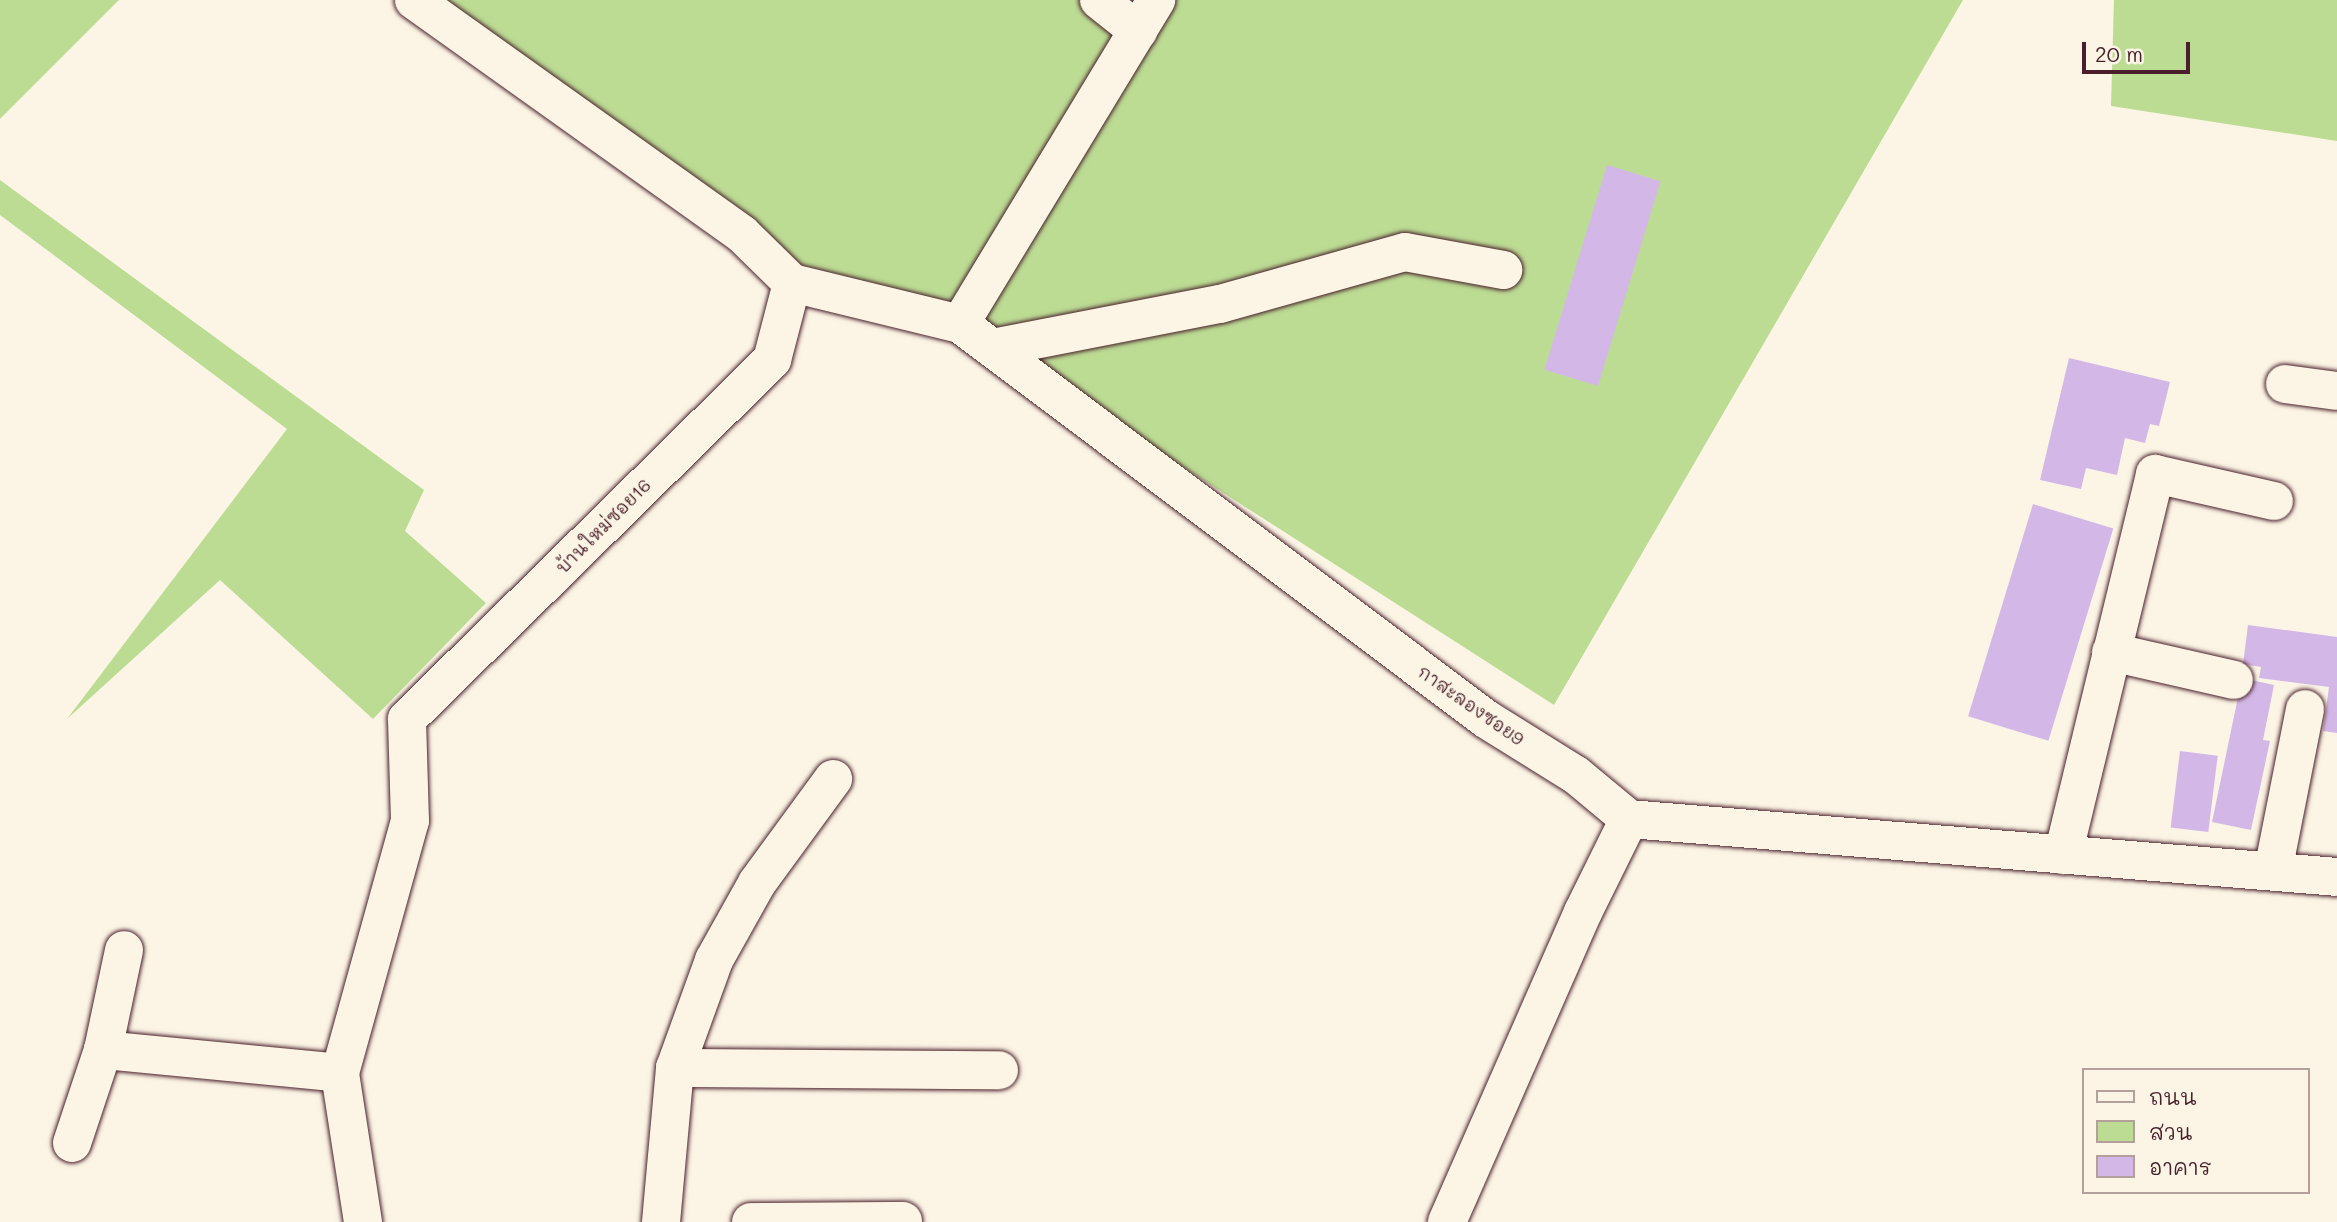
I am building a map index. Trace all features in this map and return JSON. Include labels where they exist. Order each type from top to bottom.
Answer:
[{"type":"street","points":[[414,0],[742,234],[792,283],[960,324],[1147,15],[1099,0]]},
{"type":"street","points":[[993,348],[1220,304],[1405,252],[1503,270]]},
{"type":"street","name":"บ้านใหม่ซอย16","points":[[363,1222],[340,1073],[410,821],[407,719],[772,360],[792,283]]},
{"type":"street","name":"กาสะลองซอย9","points":[[960,324],[1486,719],[1576,775],[1629,819]]},
{"type":"street","points":[[2286,384],[2337,391]]},
{"type":"street","points":[[2063,855],[2155,474],[2274,501]]},
{"type":"street","points":[[2111,652],[2234,680]]},
{"type":"street","points":[[2273,871],[2305,709]]},
{"type":"street","points":[[661,1222],[675,1068],[714,960],[757,883],[834,779]]},
{"type":"street","points":[[1447,1222],[1583,912],[1629,819],[2337,877]]},
{"type":"street","points":[[72,1143],[103,1050],[124,950]]},
{"type":"street","points":[[103,1050],[340,1073]]},
{"type":"street","points":[[675,1068],[999,1070]]},
{"type":"street","points":[[751,1222],[903,1221]]},
{"type":"green space","points":[[0,0],[119,0],[0,119]]},
{"type":"green space","points":[[414,0],[1099,0],[1134,28],[1151,0],[1963,0],[1554,705],[960,324],[792,283]]},
{"type":"green space","points":[[2114,0],[2337,0],[2337,141],[2111,106]]},
{"type":"green space","points":[[0,180],[424,490],[405,531],[486,603],[373,719],[220,580],[67,719],[287,429],[0,215]]},
{"type":"building","points":[[1607,165],[1661,181],[1598,386],[1544,370]]},
{"type":"building","points":[[2069,358],[2170,382],[2159,426],[2150,424],[2145,443],[2125,438],[2117,475],[2086,468],[2081,489],[2040,480]]},
{"type":"building","points":[[2033,504],[2113,529],[2048,741],[1968,716]]},
{"type":"building","points":[[2248,625],[2337,637],[2337,733],[2323,731],[2329,687],[2259,678],[2261,667],[2243,664]]},
{"type":"building","points":[[2242,678],[2274,685],[2263,740],[2270,741],[2251,830],[2212,822]]},
{"type":"building","points":[[2180,751],[2218,756],[2208,832],[2171,827]]}]
